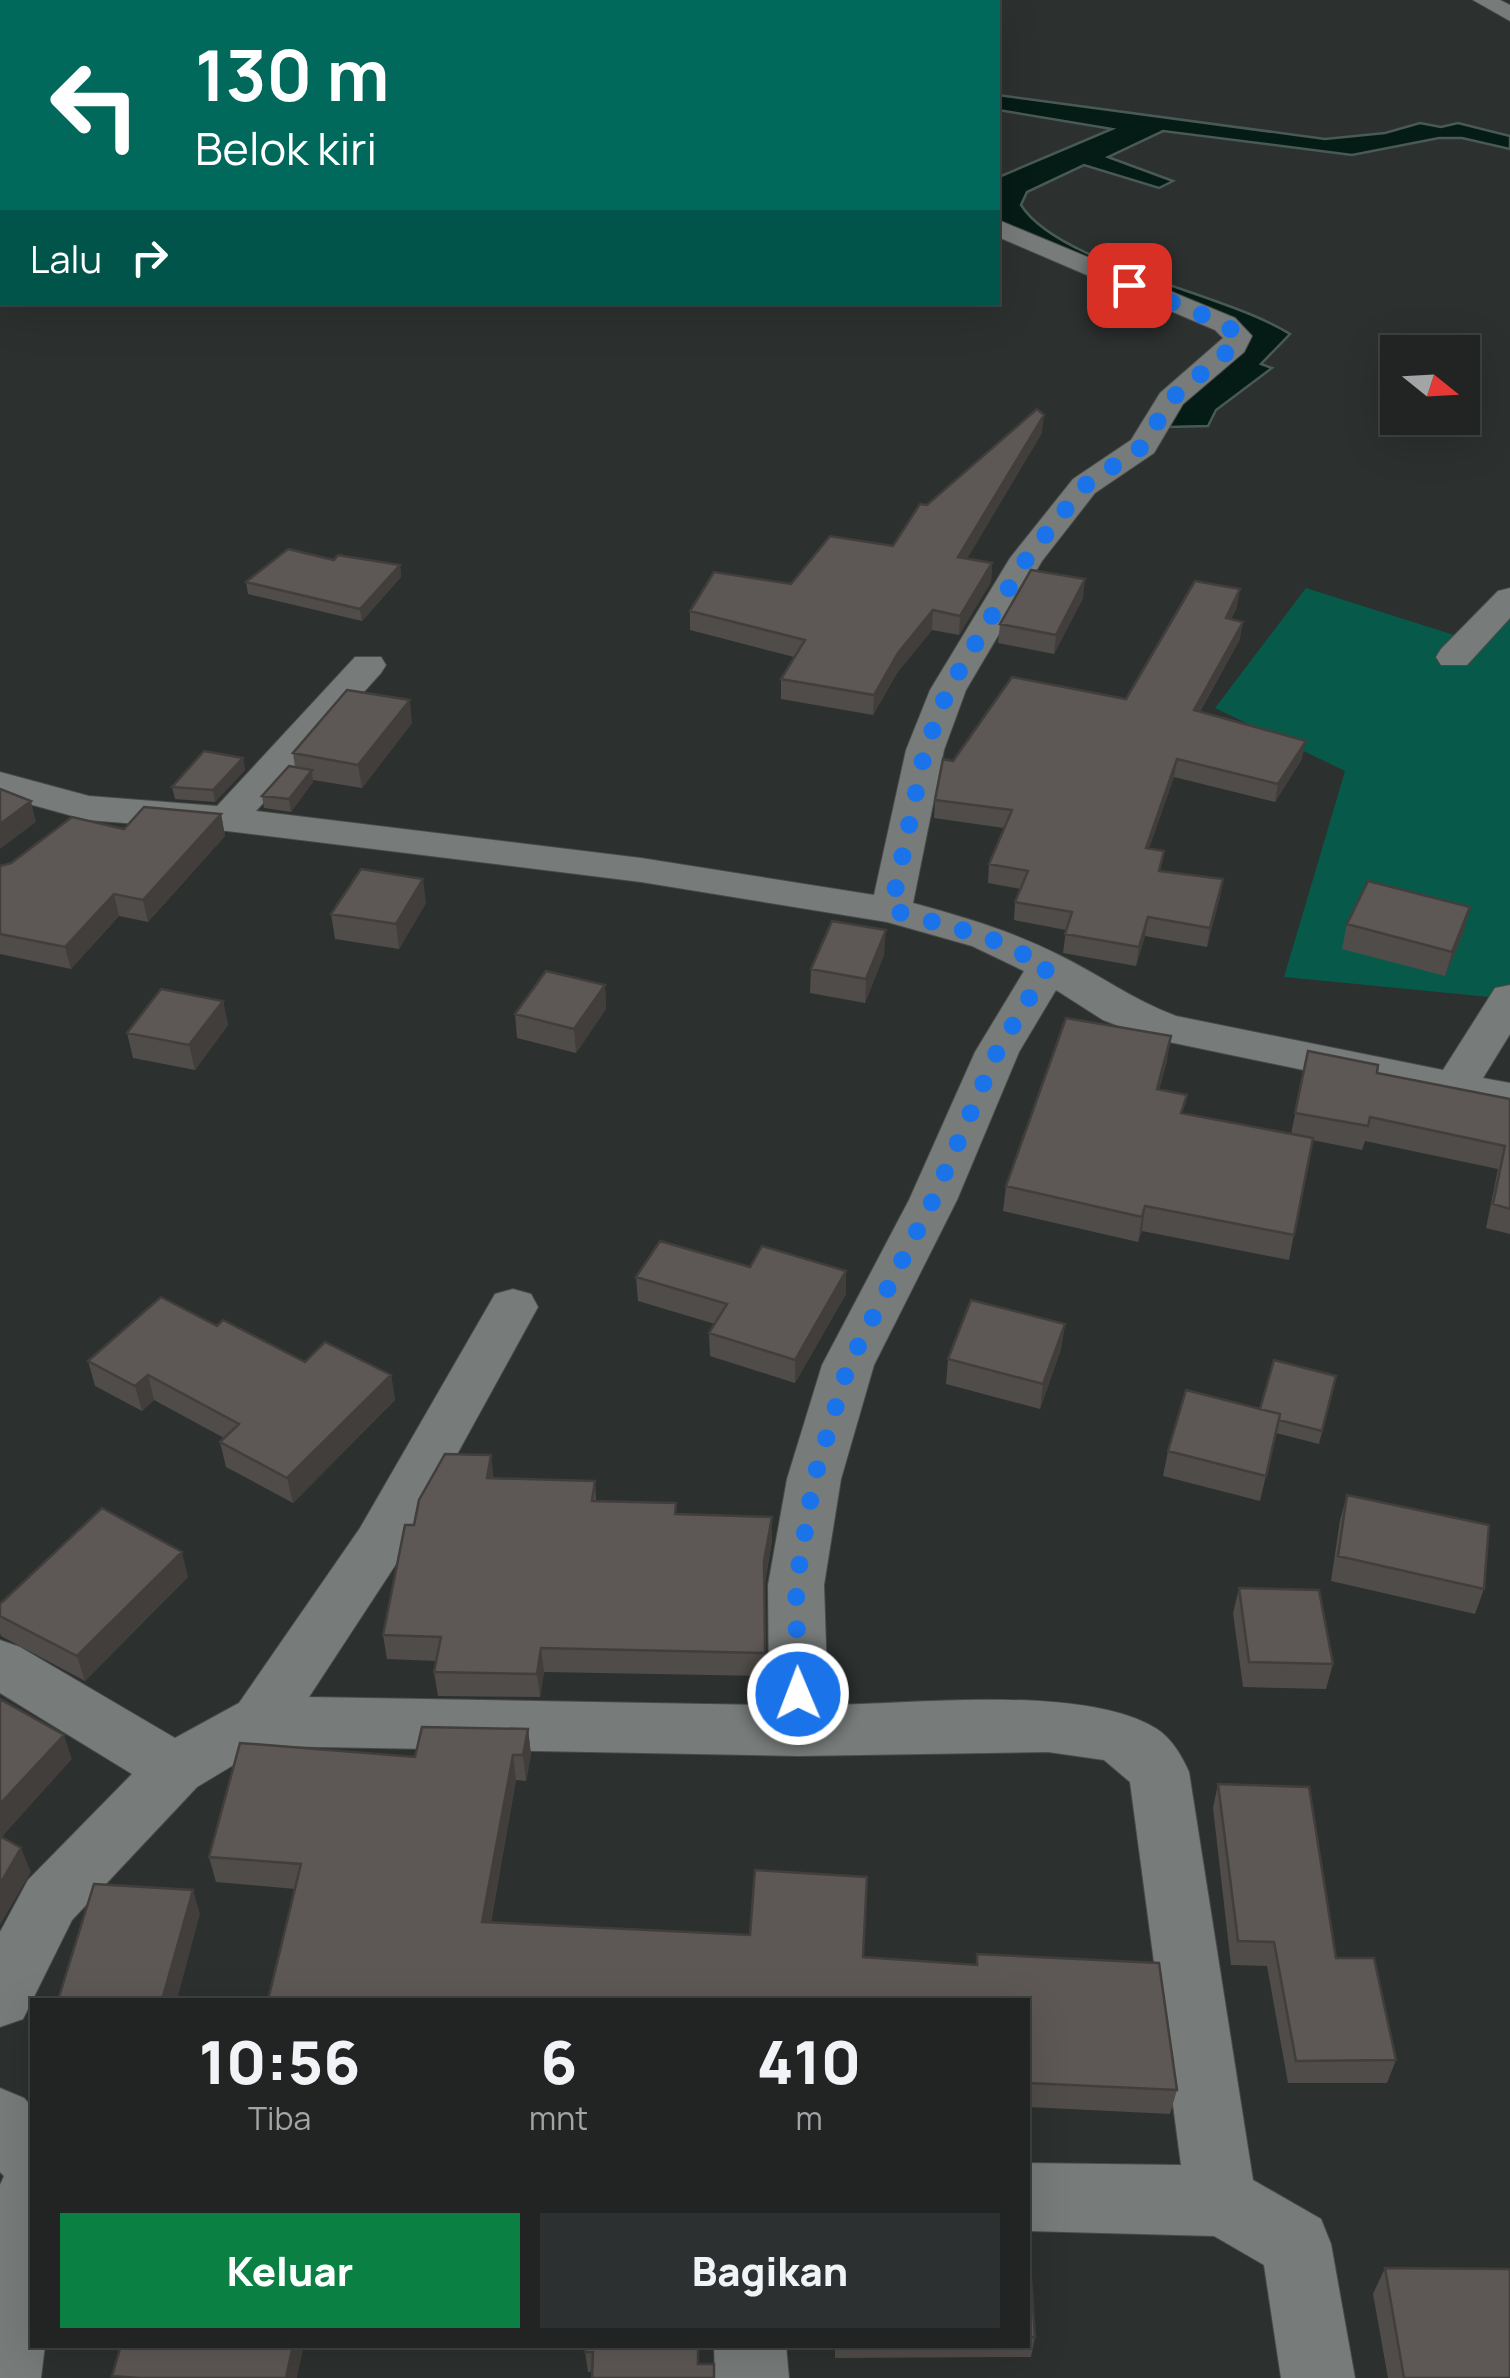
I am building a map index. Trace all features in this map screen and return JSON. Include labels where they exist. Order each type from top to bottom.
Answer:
[{"type":"street","points":[[1484,0],[1510,14]]},
{"type":"street","points":[[891,910],[925,750],[948,690],[981,634],[1027,558],[1084,486],[1143,446],[1171,399],[1234,346],[1238,336],[1225,324],[1000,229]]},
{"type":"street","points":[[1454,658],[1510,598]]},
{"type":"street","points":[[226,819],[368,665]]},
{"type":"street","points":[[0,784],[87,808],[226,819],[430,848],[641,870],[891,910],[987,937],[1048,966],[1118,1010],[1166,1028],[1510,1098]]},
{"type":"street","points":[[44,840],[87,808]]},
{"type":"street","points":[[799,1731],[796,1585],[814,1479],[848,1366],[933,1200],[997,1052],[1048,966]]},
{"type":"street","points":[[1456,1085],[1510,998]]},
{"type":"street","points":[[260,1721],[380,1543],[513,1307]]},
{"type":"street","points":[[0,1664],[176,1770]]},
{"type":"street","points":[[0,1997],[50,1900],[176,1770],[224,1737],[260,1721],[799,1731],[1048,1727],[1113,1736],[1139,1748],[1159,1772],[1220,2200]]},
{"type":"street","points":[[0,2121],[30,2156]]},
{"type":"street","points":[[1030,2197],[1220,2200],[1296,2244],[1318,2378]]},
{"type":"street","points":[[4,2378],[30,2198]]},
{"type":"street","points":[[750,2348],[752,2378]]},
{"type":"green space","points":[[1306,588],[1476,642],[1510,600],[1510,999],[1284,977],[1345,771],[1215,708]]},
{"type":"shaded area","points":[[1000,95],[1325,139],[1385,133],[1420,123],[1441,127],[1458,123],[1510,136],[1510,149],[1462,138],[1439,138],[1352,155],[1163,131],[1108,157],[1173,181],[1159,188],[1084,165],[1027,192],[1021,205],[1041,226],[1070,245],[1262,319],[1290,334],[1261,364],[1272,368],[1216,410],[1208,426],[1168,427],[1168,413],[1246,343],[1000,228],[1001,176],[1112,129],[1000,110]]},
{"type":"building","points":[[1037,409],[1044,415],[958,557],[992,563],[960,616],[933,610],[898,653],[874,695],[781,679],[805,640],[690,611],[714,572],[791,584],[830,536],[893,546],[920,504],[927,505]]},
{"type":"building","points":[[288,549],[334,560],[338,555],[400,565],[360,609],[246,582]]},
{"type":"building","points":[[1031,570],[1085,579],[1056,635],[1000,624]]},
{"type":"building","points":[[1195,581],[1240,589],[1226,618],[1243,622],[1194,710],[1306,741],[1278,784],[1177,759],[1146,848],[1164,851],[1159,871],[1223,879],[1210,928],[1148,917],[1139,947],[1065,934],[1072,912],[1015,902],[1028,871],[989,864],[1012,810],[935,800],[943,759],[953,761],[1012,677],[1126,699]]},
{"type":"building","points":[[347,690],[410,700],[358,765],[293,753]]},
{"type":"building","points":[[204,751],[243,758],[213,790],[172,787]]},
{"type":"building","points":[[289,766],[312,770],[289,799],[262,796]]},
{"type":"building","points":[[0,789],[31,801],[0,824]]},
{"type":"building","points":[[144,807],[221,814],[143,900],[114,894],[65,947],[0,934],[0,866],[11,863],[72,817],[124,829]]},
{"type":"building","points":[[361,869],[423,879],[396,924],[331,914]]},
{"type":"building","points":[[1368,881],[1470,907],[1452,952],[1347,924]]},
{"type":"building","points":[[832,921],[886,930],[866,979],[811,969]]},
{"type":"building","points":[[546,971],[605,985],[574,1029],[515,1014]]},
{"type":"building","points":[[161,989],[223,1001],[189,1045],[127,1033]]},
{"type":"building","points":[[1066,1018],[1171,1036],[1157,1089],[1187,1095],[1181,1113],[1313,1138],[1294,1235],[1145,1206],[1142,1217],[1006,1186]]},
{"type":"building","points":[[1308,1051],[1378,1065],[1377,1073],[1510,1099],[1510,1209],[1493,1204],[1505,1146],[1370,1117],[1368,1126],[1295,1113]]},
{"type":"building","points":[[660,1241],[750,1267],[762,1246],[846,1271],[795,1360],[709,1333],[727,1304],[636,1277]]},
{"type":"building","points":[[161,1297],[217,1326],[223,1320],[305,1362],[325,1342],[391,1375],[287,1478],[220,1442],[239,1424],[148,1375],[135,1386],[88,1361]]},
{"type":"building","points":[[971,1300],[1065,1324],[1043,1384],[948,1359]]},
{"type":"building","points":[[1274,1360],[1336,1376],[1322,1431],[1279,1420],[1280,1414],[1260,1409]]},
{"type":"building","points":[[1186,1390],[1280,1414],[1266,1476],[1168,1451]]},
{"type":"building","points":[[445,1454],[491,1455],[487,1478],[595,1481],[592,1501],[676,1503],[675,1514],[772,1517],[764,1561],[765,1653],[541,1648],[537,1674],[434,1672],[441,1637],[383,1635],[405,1525],[414,1525],[419,1500]]},
{"type":"building","points":[[1347,1495],[1489,1525],[1484,1589],[1338,1556]]},
{"type":"building","points":[[102,1508],[182,1552],[77,1656],[0,1616],[0,1604]]},
{"type":"building","points":[[1239,1588],[1319,1590],[1333,1664],[1249,1662]]},
{"type":"building","points":[[0,1699],[64,1735],[0,1804]]},
{"type":"building","points":[[422,1727],[528,1729],[523,1755],[513,1755],[482,1922],[750,1935],[755,1870],[867,1877],[863,1957],[977,1965],[977,1954],[1159,1963],[1177,2090],[1030,2083],[1030,1998],[268,1998],[301,1864],[209,1857],[240,1743],[415,1757]]},
{"type":"building","points":[[1218,1784],[1309,1787],[1336,1958],[1374,1958],[1396,2060],[1296,2061],[1274,1942],[1238,1941]]},
{"type":"building","points":[[0,1836],[21,1848],[0,1884]]},
{"type":"building","points":[[94,1884],[193,1890],[163,1998],[59,1998]]},
{"type":"building","points":[[1030,2263],[1035,2337],[1030,2337]]},
{"type":"building","points":[[1385,2268],[1510,2269],[1510,2378],[1404,2378]]},
{"type":"building","points":[[120,2348],[292,2348],[286,2378],[112,2376]]},
{"type":"building","points":[[586,2348],[698,2348],[698,2364],[714,2364],[714,2378],[592,2378],[593,2352],[585,2352]]},
{"type":"route","points":[[798,1694],[796,1585],[814,1479],[848,1366],[933,1200],[997,1052],[1048,966],[962,928],[891,910],[925,750],[948,690],[1027,558],[1084,486],[1143,446],[1171,399],[1234,346],[1238,336],[1225,324],[1129,285]]}]
